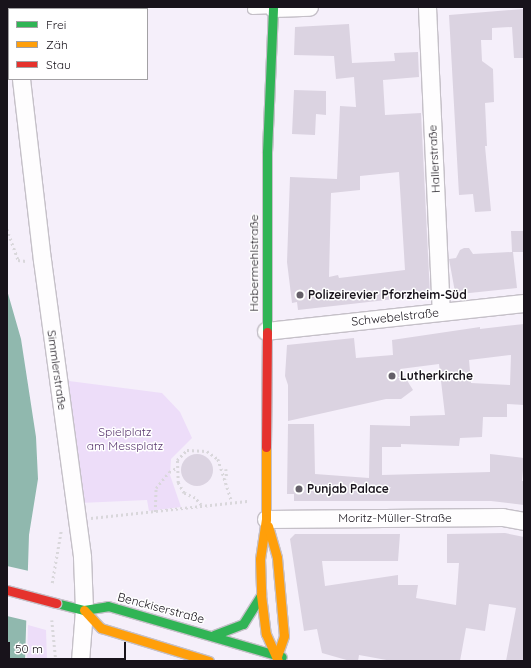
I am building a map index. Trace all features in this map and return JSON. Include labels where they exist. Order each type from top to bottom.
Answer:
[{"type":"main road","name":"Habermehlstraße","points":[[273,8],[267,152],[266,519],[260,559],[261,595],[266,634],[270,647],[278,658]]},
{"type":"main road","name":"Habermehlstraße","points":[[266,519],[277,558],[284,636],[278,658]]},
{"type":"main road","points":[[7,590],[84,610],[101,628],[209,661]]},
{"type":"main road","points":[[214,635],[243,624],[261,595]]},
{"type":"main road","name":"Benckiserstraße","points":[[84,610],[108,606],[214,635],[278,658],[292,661]]},
{"type":"street","points":[[273,8],[310,7]]},
{"type":"street","name":"Hallerstraße","points":[[427,7],[441,312]]},
{"type":"street","name":"Simmlerstraße","points":[[21,80],[70,522],[84,610],[80,661]]},
{"type":"street","name":"Schwebelstraße","points":[[266,331],[524,303]]},
{"type":"street","name":"Moritz-Müller-Straße","points":[[266,519],[502,517],[524,521]]},
{"type":"lane","points":[[252,9],[273,8]]},
{"type":"path","points":[[7,229],[18,260],[22,262]]},
{"type":"path","points":[[201,505],[195,498],[184,493],[178,482],[176,468],[177,460],[187,450],[207,451],[218,459],[227,482],[232,502]]},
{"type":"path","points":[[155,512],[156,488],[168,472],[176,468]]},
{"type":"path","points":[[226,469],[227,482]]},
{"type":"path","points":[[52,573],[70,522],[201,505],[266,500]]},
{"type":"path","points":[[52,632],[56,661]]},
{"type":"green space","name":"Spielplatz am Messplatz","points":[[69,381],[162,393],[180,412],[192,438],[171,459],[170,475],[181,507],[149,511],[147,500],[80,503]]},
{"type":"green space","points":[[28,625],[46,630],[47,661],[27,661]]},
{"type":"shaded area","points":[[7,290],[21,339],[36,437],[38,479],[29,535],[25,661],[7,661]]},
{"type":"pier","points":[[7,566],[29,571],[28,621],[7,616]]},
{"type":"building","points":[[524,9],[524,58],[514,58],[512,27],[492,28],[492,40],[481,40],[482,61],[493,69],[494,102],[485,103],[487,146],[485,146],[491,211],[475,212],[473,194],[459,195],[449,15]]},
{"type":"building","points":[[349,24],[352,63],[395,61],[394,53],[418,52],[419,77],[383,80],[385,115],[421,113],[430,295],[298,310],[297,302],[292,303],[287,262],[290,177],[337,179],[340,106],[356,107],[354,77],[336,79],[334,56],[294,55],[295,27]],"holes":[[[399,172],[405,270],[339,278],[338,275],[329,277],[331,193],[360,190],[360,176]]]},
{"type":"building","points":[[294,90],[326,91],[326,115],[316,114],[315,135],[292,134]]},
{"type":"building","points":[[511,231],[524,231],[524,252],[513,252],[517,288],[460,294],[455,292],[449,259],[456,258],[460,250],[464,248],[469,248],[473,254],[512,252]]},
{"type":"building","points":[[524,324],[524,405],[507,404],[507,417],[483,417],[482,437],[460,438],[459,446],[401,444],[401,447],[382,447],[382,475],[490,472],[490,454],[524,458],[522,481],[524,481],[524,505],[491,501],[294,501],[294,494],[287,494],[288,424],[314,424],[315,474],[369,478],[370,425],[410,426],[410,416],[445,415],[439,364],[400,369],[413,390],[401,399],[386,399],[288,421],[288,385],[285,376],[287,345],[354,338],[356,358],[393,355],[392,340],[480,327],[480,329]],"holes":[[[511,355],[510,385],[471,383],[469,360]]]},
{"type":"building","points":[[194,454],[200,454],[209,458],[213,470],[209,482],[200,486],[194,486],[185,482],[181,473],[181,467],[185,458]]},
{"type":"building","points":[[505,533],[524,537],[524,661],[506,661],[516,608],[489,604],[485,631],[466,628],[460,661],[392,661],[359,655],[358,661],[350,661],[322,653],[317,629],[304,631],[290,539],[295,534],[400,534],[398,561],[322,561],[325,586],[398,575],[398,585],[418,585],[416,598],[456,605],[459,563],[447,563],[447,534]]},
{"type":"traffic: fast","points":[[267,332],[267,152],[273,7]]},
{"type":"traffic: fast","points":[[214,635],[243,624],[261,595]]},
{"type":"traffic: fast","points":[[56,603],[84,610],[108,606],[282,657]]},
{"type":"traffic: slow","points":[[266,447],[266,519],[260,559],[261,595],[266,634],[278,661]]},
{"type":"traffic: slow","points":[[268,526],[277,558],[284,636],[277,656]]},
{"type":"traffic: slow","points":[[84,610],[101,628],[209,661]]},
{"type":"traffic: jam","points":[[266,447],[267,332]]},
{"type":"traffic: jam","points":[[7,590],[56,603]]},
{"type":"place","name":"Polizeirevier Pforzheim-Süd","points":[[300,295]]},
{"type":"place","name":"Lutherkirche","points":[[392,376]]},
{"type":"place","name":"Punjab Palace","points":[[299,489]]}]
